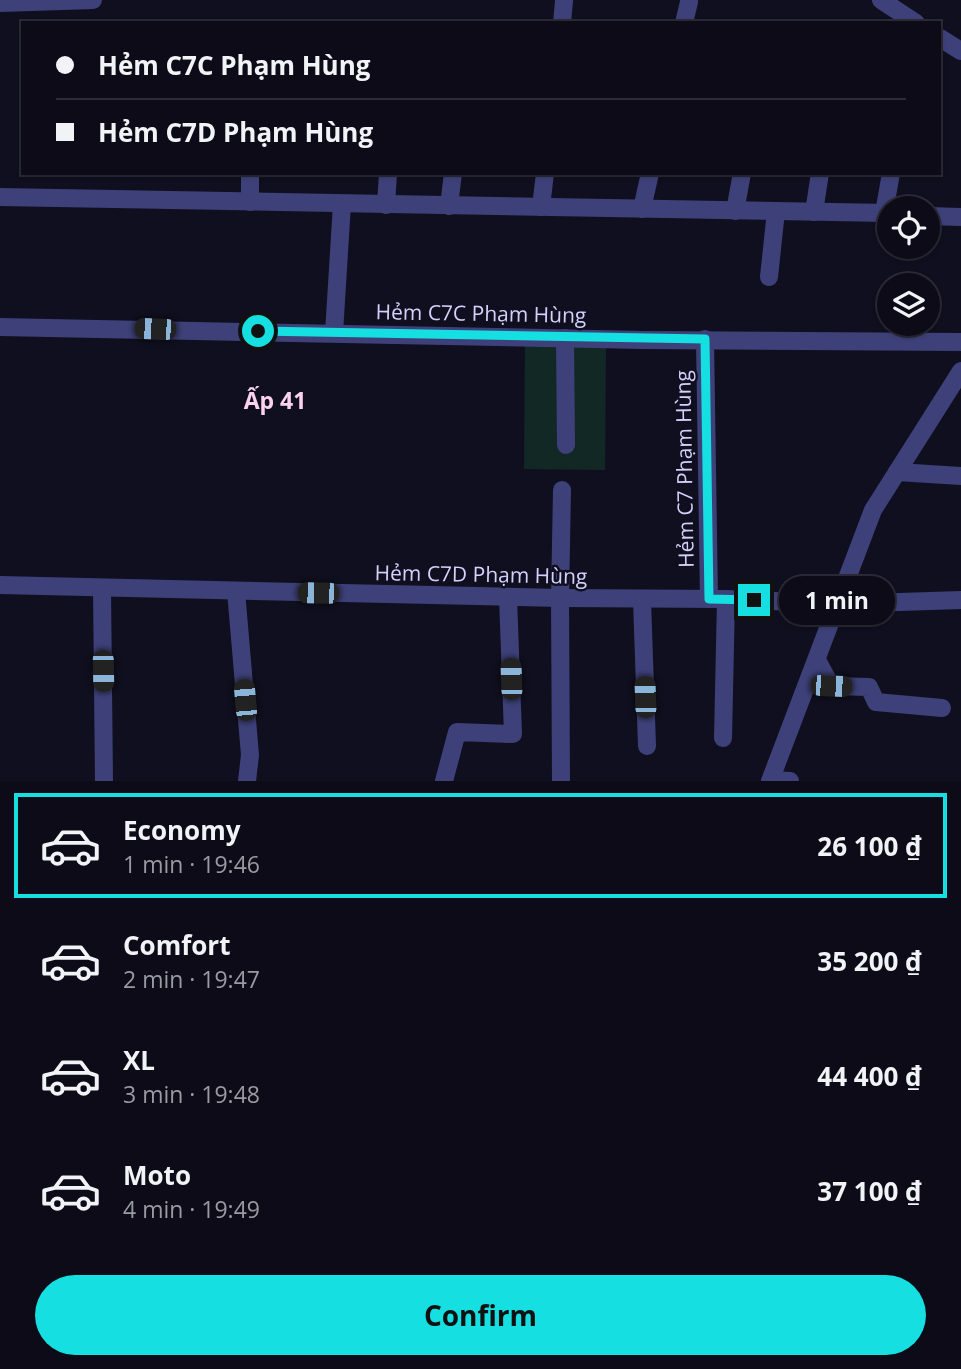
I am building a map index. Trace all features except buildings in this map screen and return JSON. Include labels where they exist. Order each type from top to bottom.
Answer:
[{"type":"street","points":[[0,3],[93,0]]},
{"type":"street","points":[[881,0],[913,21]]},
{"type":"street","points":[[562,21],[564,1]]},
{"type":"street","points":[[684,21],[689,2]]},
{"type":"street","points":[[941,39],[961,51]]},
{"type":"street","points":[[250,175],[250,202]]},
{"type":"street","points":[[386,205],[388,175]]},
{"type":"street","points":[[449,206],[453,175]]},
{"type":"street","points":[[541,207],[545,175]]},
{"type":"street","points":[[642,209],[650,175]]},
{"type":"street","points":[[735,211],[742,175]]},
{"type":"street","points":[[814,212],[820,175]]},
{"type":"street","points":[[889,196],[891,175]]},
{"type":"street","points":[[0,197],[877,213]]},
{"type":"street","points":[[334,333],[342,204]]},
{"type":"street","points":[[769,277],[776,211]]},
{"type":"street","points":[[940,217],[961,218]]},
{"type":"street","name":"Hẻm C7C Phạm Hùng","points":[[0,327],[565,338],[961,342]]},
{"type":"street","points":[[565,338],[566,445]]},
{"type":"street","name":"Hẻm C7 Phạm Hùng","points":[[705,339],[723,738]]},
{"type":"street","points":[[790,781],[771,780],[873,510],[961,371]]},
{"type":"street","points":[[897,472],[961,476]]},
{"type":"street","points":[[561,781],[562,490]]},
{"type":"street","name":"Hẻm C7D Phạm Hùng","points":[[0,585],[642,600],[718,599],[838,604],[961,600]]},
{"type":"street","points":[[102,589],[104,781]]},
{"type":"street","points":[[236,591],[250,755],[247,781]]},
{"type":"street","points":[[444,781],[457,732],[513,734],[508,597]]},
{"type":"street","points":[[642,600],[647,746]]},
{"type":"street","points":[[817,660],[831,686],[869,687],[876,702],[942,708]]},
{"type":"green space","points":[[525,346],[606,347],[605,470],[524,469]]},
{"type":"district","name":"Ấp 41","points":[[275,400]]},
{"type":"route","points":[[258,331],[643,340],[705,339],[709,599],[754,600]]}]
